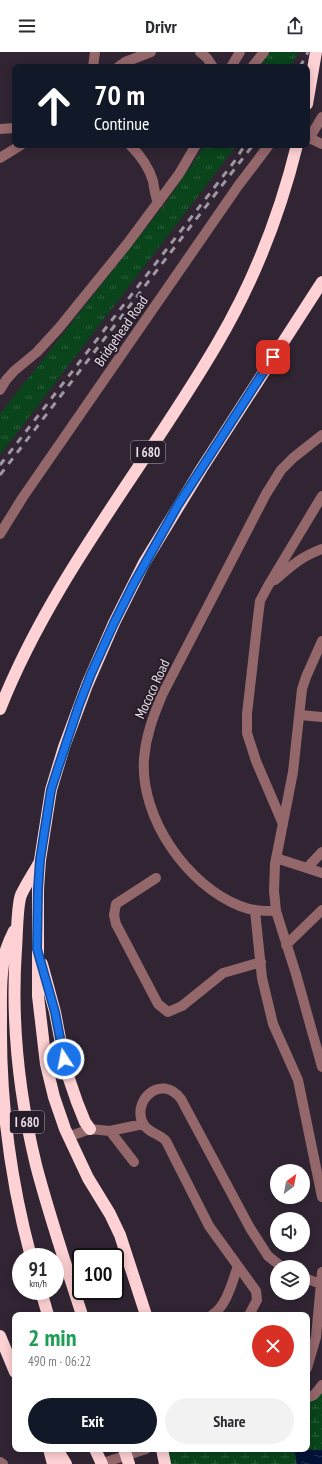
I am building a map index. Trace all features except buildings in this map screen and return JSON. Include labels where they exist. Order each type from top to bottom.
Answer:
[{"type":"highway","points":[[310,87],[316,52]]},
{"type":"highway","name":"I 680","points":[[0,709],[19,665],[50,606],[194,381],[239,304],[257,263],[284,190],[296,148]]},
{"type":"highway","name":"I 680","points":[[145,1312],[120,1235],[110,1214],[88,1178],[68,1136],[54,1097],[44,1054],[38,996],[38,889],[40,860],[51,790],[79,705],[104,643],[140,570],[224,432],[322,282]]},
{"type":"highway","name":"I 680","points":[[40,860],[20,896],[15,959],[15,1010],[18,1054],[23,1099],[31,1143],[40,1179],[81,1312]]},
{"type":"highway","name":"I 680","points":[[18,922],[6,950],[3,968],[1,1062],[9,1154],[20,1215],[29,1248]]},
{"type":"highway","points":[[37,949],[55,1012],[66,1070],[85,1122],[90,1129]]},
{"type":"highway","points":[[44,1300],[47,1312]]},
{"type":"highway","points":[[0,1336],[12,1365]]},
{"type":"highway","points":[[50,1452],[53,1464]]},
{"type":"highway","points":[[59,1452],[66,1464]]},
{"type":"highway","points":[[96,1452],[101,1464]]},
{"type":"highway","points":[[125,1452],[129,1464]]},
{"type":"highway","points":[[163,1452],[165,1464]]},
{"type":"street","points":[[93,64],[95,52]]},
{"type":"street","points":[[122,64],[151,52]]},
{"type":"street","points":[[200,52],[211,64]]},
{"type":"street","points":[[234,64],[240,52]]},
{"type":"street","points":[[254,64],[264,52]]},
{"type":"street","points":[[310,134],[322,117]]},
{"type":"street","points":[[0,128],[12,128]]},
{"type":"street","points":[[310,138],[322,144]]},
{"type":"street","points":[[0,158],[16,148]]},
{"type":"street","points":[[133,148],[147,166],[158,203]]},
{"type":"street","points":[[0,390],[14,371],[37,352],[59,328],[127,244],[180,174],[194,148]]},
{"type":"street","name":"Bridgehead Road","points":[[0,534],[23,496],[238,186],[267,148]]},
{"type":"street","name":"Mococo Road","points":[[276,912],[256,911],[242,907],[222,897],[202,882],[183,864],[167,841],[156,820],[149,800],[145,779],[144,760],[149,727],[162,695],[266,494],[281,470],[322,434]]},
{"type":"street","points":[[283,824],[256,761],[247,733],[247,714],[258,617],[260,601],[322,496]]},
{"type":"street","points":[[268,586],[294,562],[307,554],[322,549]]},
{"type":"street","points":[[322,642],[306,677],[302,690],[293,772],[276,858],[274,891],[276,912],[296,974],[322,1066]]},
{"type":"street","points":[[300,715],[322,717]]},
{"type":"street","points":[[307,868],[322,852]]},
{"type":"street","points":[[276,858],[322,873]]},
{"type":"street","points":[[156,878],[116,904],[114,915],[116,924],[158,1004],[168,1012],[182,1006],[223,973],[261,962]]},
{"type":"street","points":[[286,945],[322,910]]},
{"type":"street","points":[[256,911],[262,978],[273,1024],[298,1080],[322,1197]]},
{"type":"street","points":[[250,1312],[257,1300],[256,1291],[209,1226],[166,1141],[160,1135],[148,1129],[143,1124],[141,1114],[142,1105],[146,1096],[164,1088],[170,1089],[178,1095],[253,1234],[268,1256],[273,1260]]},
{"type":"street","points":[[68,1136],[90,1129],[110,1131],[143,1124]]},
{"type":"street","points":[[110,1131],[134,1162]]},
{"type":"street","points":[[217,1312],[228,1294],[238,1266]]},
{"type":"street","points":[[310,1357],[316,1336],[322,1272]]},
{"type":"street","points":[[310,1280],[320,1284]]},
{"type":"street","points":[[310,1397],[314,1395],[322,1385]]},
{"type":"street","points":[[101,1464],[137,1452]]},
{"type":"green space","points":[[269,52],[299,52],[292,64],[262,64]]},
{"type":"green space","points":[[203,148],[235,148],[0,455],[0,414],[165,204]]},
{"type":"green space","points":[[322,1385],[322,1464],[165,1464],[163,1452],[310,1452],[310,1395]]},
{"type":"water","points":[[310,1450],[322,1450],[322,1464],[297,1464],[295,1452],[310,1452]]},
{"type":"railway","points":[[302,64],[308,52]]},
{"type":"railway","points":[[0,465],[234,162],[243,148]]},
{"type":"railway","points":[[0,475],[251,148]]},
{"type":"route","points":[[64,1059],[55,1012],[37,949],[40,860],[51,790],[64,747],[91,674],[104,643],[134,583],[178,505],[273,357]]}]
